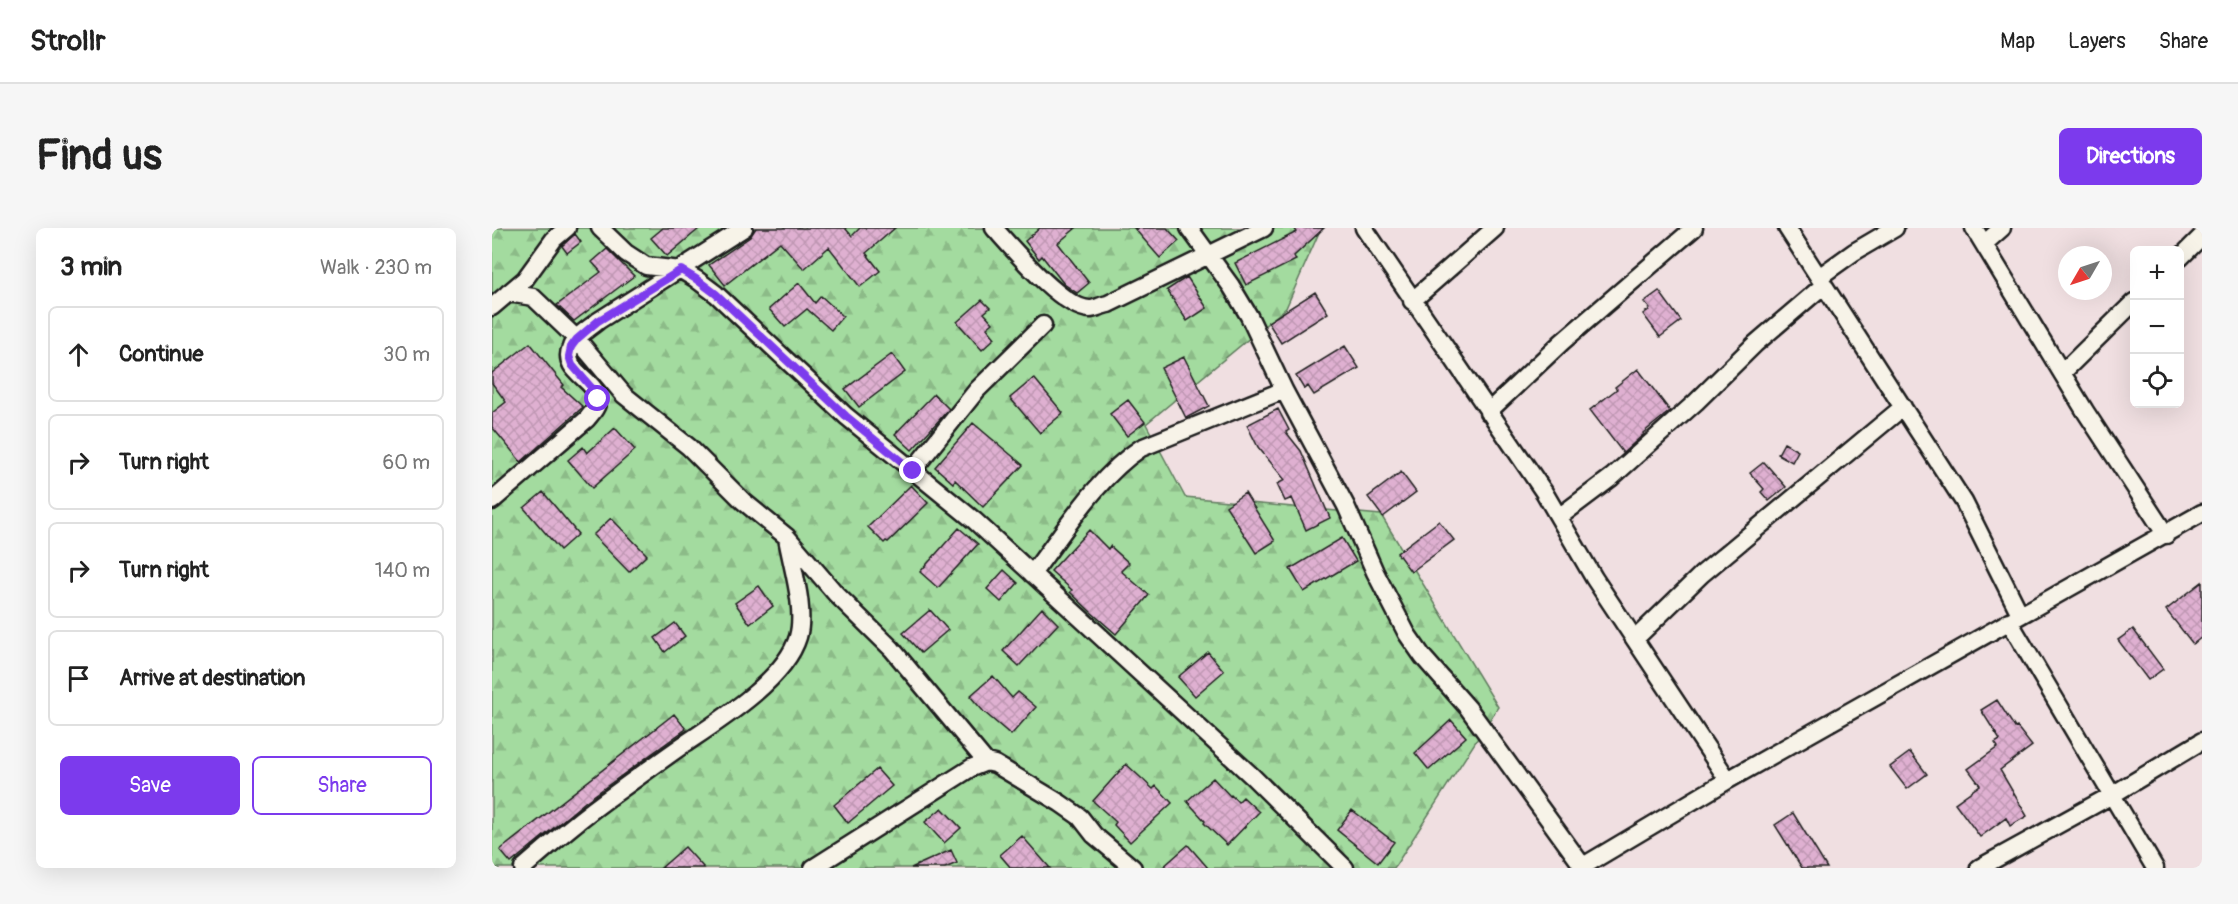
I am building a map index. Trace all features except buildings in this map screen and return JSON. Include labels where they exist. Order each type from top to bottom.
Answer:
[{"type":"street","points":[[492,307],[525,279],[554,239],[567,228]]},
{"type":"street","points":[[600,228],[626,253],[646,266],[681,270],[716,294],[846,416],[975,521],[1252,776],[1346,868]]},
{"type":"street","points":[[492,501],[587,419],[595,409],[598,399],[596,393],[572,365],[569,356],[571,347],[577,339],[598,321],[744,228]]},
{"type":"street","points":[[994,228],[1047,285],[1066,300],[1090,309],[1108,304],[1264,228]]},
{"type":"street","points":[[1188,228],[1209,253],[1249,316],[1284,390],[1346,506],[1375,572],[1407,634],[1423,657],[1474,717],[1582,868],[1728,780],[2202,513]]},
{"type":"street","points":[[1364,228],[1544,492],[1594,578],[1636,638],[1728,780]]},
{"type":"street","points":[[1412,301],[1496,228]]},
{"type":"street","points":[[1488,412],[1562,342],[1694,228]]},
{"type":"street","points":[[1787,228],[1964,502],[2015,618],[2112,795],[2155,868]]},
{"type":"street","points":[[1559,517],[1620,469],[1696,402],[1854,252],[1895,228]]},
{"type":"street","points":[[1974,228],[2062,373],[2166,535]]},
{"type":"street","points":[[1984,244],[2002,228]]},
{"type":"street","points":[[2184,254],[2202,236]]},
{"type":"street","points":[[508,293],[533,297],[577,339],[624,395],[689,447],[743,501],[787,537],[836,594],[892,649],[986,762]]},
{"type":"street","points":[[2062,373],[2130,306]]},
{"type":"street","points":[[913,471],[977,390],[1043,325]]},
{"type":"street","points":[[1032,574],[1100,485],[1125,459],[1141,448],[1284,390]]},
{"type":"street","points":[[1636,638],[1702,574],[1903,406]]},
{"type":"street","points":[[523,868],[556,838],[614,794],[726,717],[785,663],[798,638],[801,612],[787,537]]},
{"type":"street","points":[[1979,868],[2112,795],[2202,741]]},
{"type":"street","points":[[813,868],[971,768],[986,762],[995,764],[1060,803],[1080,818],[1094,835],[1133,868]]},
{"type":"green space","points":[[492,228],[1321,228],[1286,308],[1146,424],[1185,497],[1381,515],[1498,707],[1394,868],[492,868]]},
{"type":"route","points":[[598,399],[596,393],[572,365],[569,356],[571,347],[598,321],[681,270],[716,294],[778,355],[846,416],[913,471]]}]
